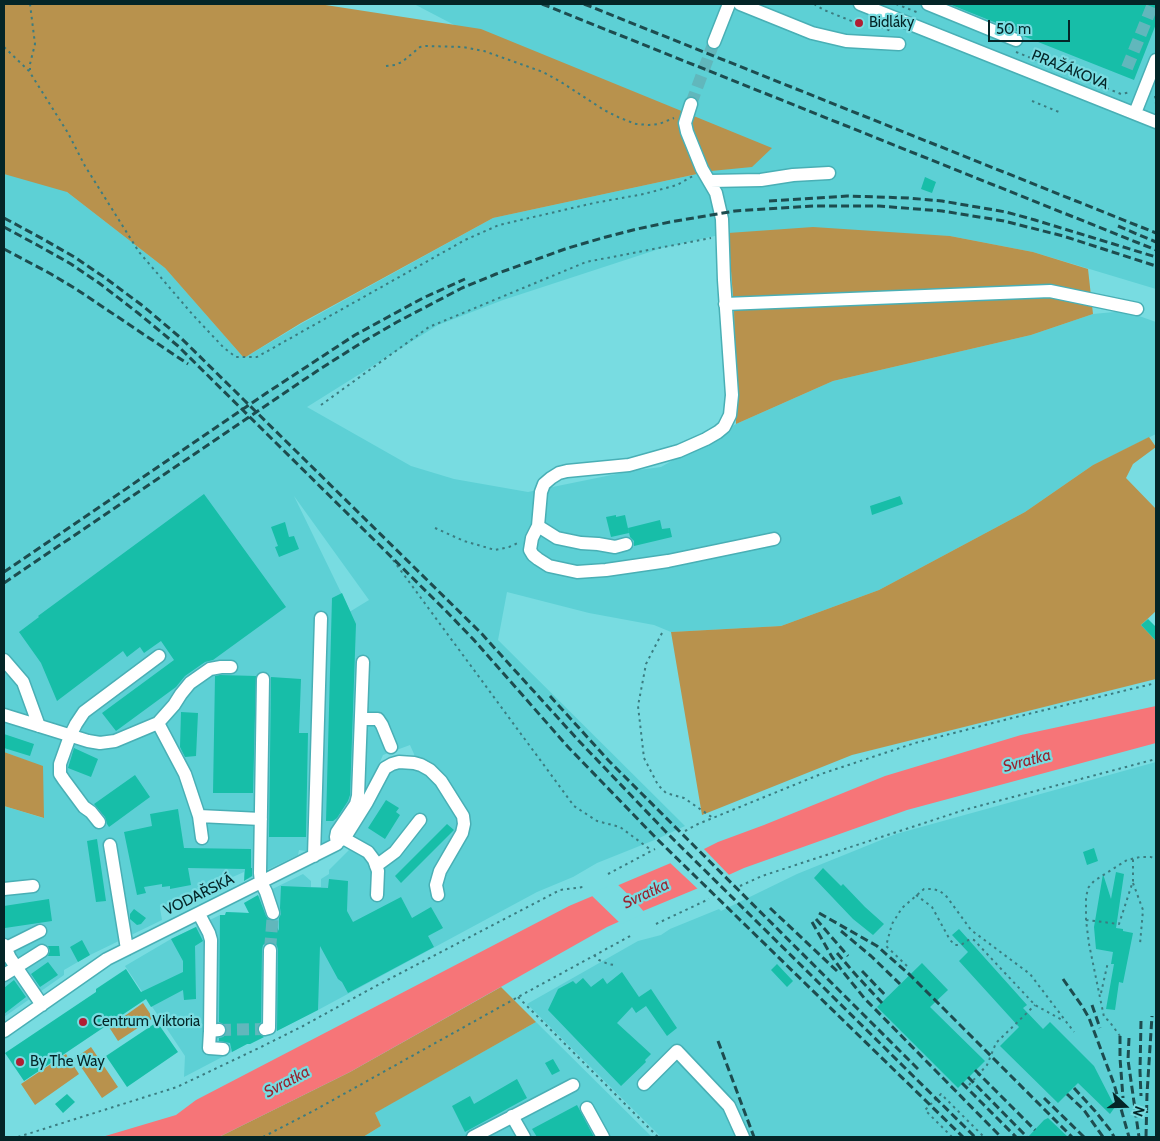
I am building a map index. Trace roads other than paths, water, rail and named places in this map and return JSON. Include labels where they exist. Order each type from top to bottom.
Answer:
[{"type":"street","points":[[714,42],[729,4]]},
{"type":"street","points":[[740,4],[812,33],[846,41],[898,38]]},
{"type":"street","name":"PRAŽÁKOVA","points":[[860,4],[1156,122]]},
{"type":"street","points":[[924,9],[1016,45]]},
{"type":"street","points":[[1135,113],[1150,92],[1156,60]]},
{"type":"street","points":[[690,109],[685,123],[687,132],[702,169],[716,193],[722,219],[725,304],[732,395],[730,414],[724,427],[706,440],[678,451],[629,465],[575,470],[559,473],[551,478],[544,484],[541,492],[535,532],[530,550],[533,555],[549,566],[577,572],[606,570],[659,562],[774,539]]},
{"type":"street","points":[[710,181],[761,180],[793,175],[829,173]]},
{"type":"street","points":[[725,304],[1050,291],[1137,310]]},
{"type":"street","points":[[535,532],[580,543],[615,547],[626,544]]},
{"type":"street","points":[[314,856],[321,618]]},
{"type":"street","points":[[99,822],[84,807],[60,774],[60,764],[70,736],[84,712],[159,656]]},
{"type":"street","points":[[4,660],[23,682],[39,726]]},
{"type":"street","points":[[363,662],[358,800],[336,837],[340,841],[368,852],[374,860],[378,871],[377,896]]},
{"type":"street","points":[[4,715],[88,742],[115,741],[158,723],[174,706],[190,683],[210,669],[221,666],[231,667]]},
{"type":"street","points":[[263,679],[260,873],[261,882],[273,913]]},
{"type":"street","points":[[361,719],[378,719],[391,747]]},
{"type":"street","points":[[158,723],[185,774],[199,816],[202,838]]},
{"type":"street","name":"VODAŘSKÁ","points":[[4,1031],[107,959],[314,856],[340,841],[367,802],[385,768],[399,762],[421,765],[426,768],[441,781],[463,816],[462,833],[440,872],[436,885],[438,895]]},
{"type":"street","points":[[199,816],[261,819]]},
{"type":"street","points":[[376,866],[395,852],[420,820]]},
{"type":"street","points":[[110,845],[127,949]]},
{"type":"street","points":[[4,889],[34,886]]},
{"type":"street","points":[[199,914],[211,940],[214,1031],[210,1048],[223,1049]]},
{"type":"street","points":[[40,931],[4,947],[42,1005]]},
{"type":"street","points":[[265,1029],[269,1028],[270,950]]},
{"type":"street","points":[[4,975],[42,951]]},
{"type":"street","points":[[644,1084],[677,1051],[729,1106],[743,1137]]},
{"type":"street","points":[[473,1137],[573,1085]]},
{"type":"street","points":[[587,1108],[603,1137]]},
{"type":"street","points":[[512,1116],[524,1137]]},
{"type":"water","name":"Svratka","points":[[1156,706],[1156,743],[907,810],[744,868],[607,927],[350,1072],[219,1137],[102,1137],[176,1115],[196,1100],[569,906],[718,842],[885,776],[1021,735]]},
{"type":"tunnel","points":[[1127,68],[1153,4]]},
{"type":"tunnel","points":[[691,104],[714,42]]},
{"type":"tunnel","points":[[270,950],[273,913]]},
{"type":"tunnel","points":[[219,1030],[265,1029]]},
{"type":"railway","points":[[542,4],[1156,250]]},
{"type":"railway","points":[[584,4],[1156,233]]},
{"type":"railway","points":[[769,201],[847,196],[942,201],[1006,212],[1156,257]]},
{"type":"railway","points":[[4,583],[317,371],[397,322],[462,288],[496,274],[602,238],[670,222],[735,211],[813,206],[879,206],[942,211],[1004,221],[1063,236],[1156,266]]},
{"type":"railway","points":[[4,218],[76,258],[104,277],[143,306],[182,339],[481,633],[578,740],[668,834],[975,1137]]},
{"type":"railway","points":[[1118,226],[1156,242]]},
{"type":"railway","points":[[4,227],[71,264],[99,283],[178,346],[445,610],[569,748],[657,839],[963,1137]]},
{"type":"railway","points":[[4,249],[76,289],[188,364]]},
{"type":"railway","points":[[4,572],[355,335],[423,298],[465,279]]},
{"type":"railway","points":[[550,696],[609,761],[918,1069]]},
{"type":"railway","points":[[770,908],[837,971]]},
{"type":"railway","points":[[819,913],[877,946],[910,975],[1072,1137]]},
{"type":"railway","points":[[816,919],[848,956]]},
{"type":"railway","points":[[812,922],[832,957],[865,999],[1001,1137]]},
{"type":"railway","points":[[841,931],[900,984]]},
{"type":"railway","points":[[837,953],[882,1003]]},
{"type":"railway","points":[[862,971],[887,997]]},
{"type":"railway","points":[[1063,979],[1089,1018],[1114,1084],[1129,1137]]},
{"type":"railway","points":[[1092,1005],[1100,1028]]},
{"type":"railway","points":[[1146,1137],[1152,1016]]},
{"type":"railway","points":[[1141,1021],[1141,1096]]},
{"type":"railway","points":[[1120,1036],[1123,1098]]},
{"type":"railway","points":[[1129,1038],[1128,1060],[1139,1137]]},
{"type":"railway","points":[[718,1041],[754,1137]]},
{"type":"railway","points":[[975,1070],[1035,1130]]},
{"type":"railway","points":[[968,1077],[1027,1137]]},
{"type":"railway","points":[[962,1083],[1016,1137]]},
{"type":"railway","points":[[1074,1088],[1095,1111],[1114,1137]]},
{"type":"railway","points":[[1067,1094],[1084,1110],[1103,1137]]},
{"type":"railway","points":[[1044,1098],[1084,1137]]},
{"type":"place","name":"Bidláky","points":[[859,23]]},
{"type":"place","name":"Centrum Viktoria","points":[[83,1022]]},
{"type":"place","name":"By The Way","points":[[20,1062]]}]
